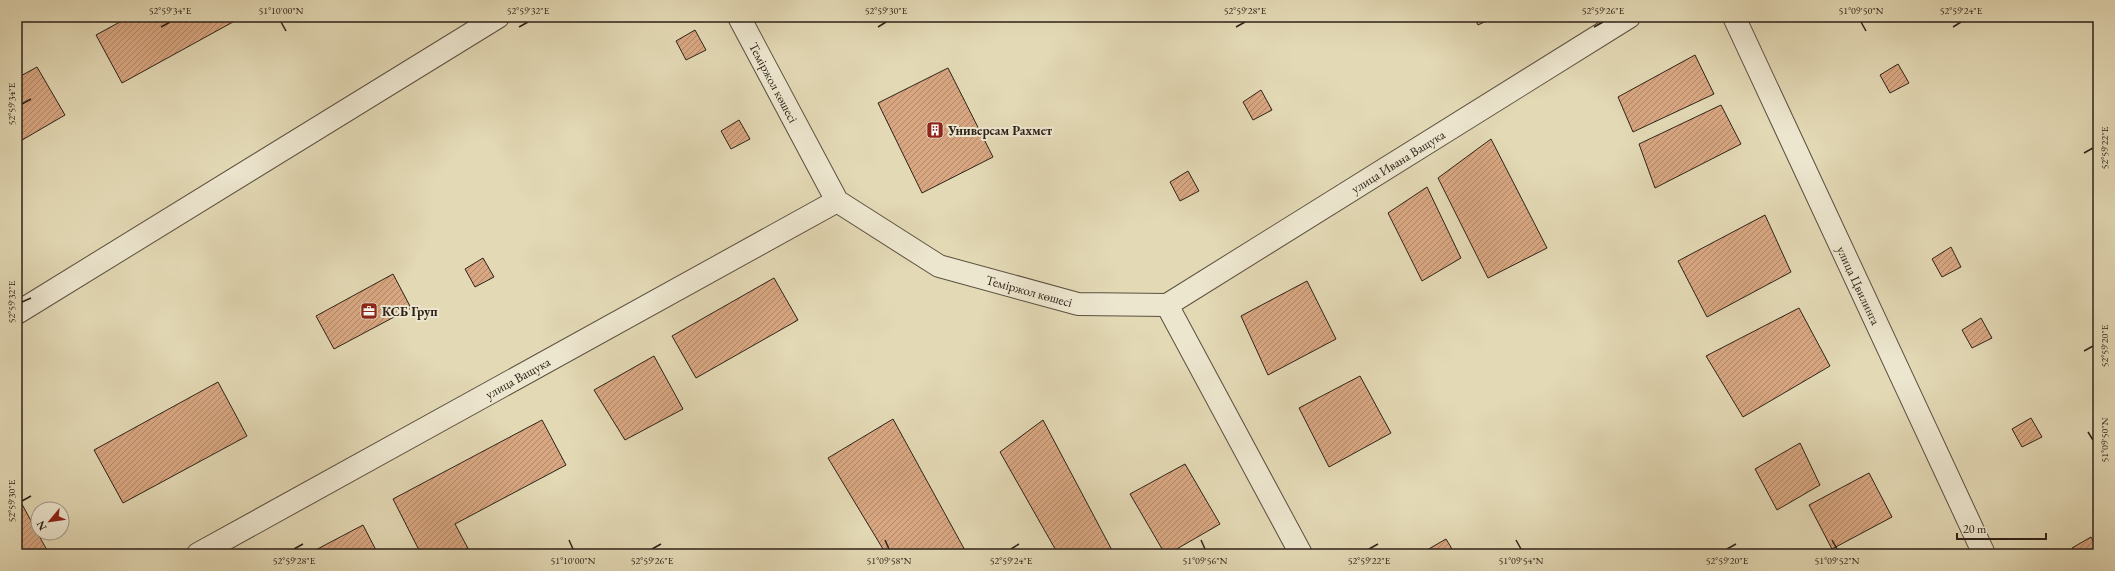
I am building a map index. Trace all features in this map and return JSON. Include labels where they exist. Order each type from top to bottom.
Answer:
[{"type":"street","points":[[17,313],[498,17]]},
{"type":"street","name":"Теміржол көшесі","points":[[739,17],[837,201],[939,266],[1078,304],[1167,305]]},
{"type":"street","name":"улица Ивана Ващука","points":[[1167,305],[1629,17]]},
{"type":"street","name":"улица Цвилинга","points":[[1734,17],[1984,554]]},
{"type":"street","name":"улица Ващука","points":[[198,554],[837,201]]},
{"type":"street","points":[[1167,305],[1300,554]]},
{"type":"building","points":[[129,17],[242,17],[122,83],[96,35]]},
{"type":"building","points":[[1474,17],[1495,17],[1478,25]]},
{"type":"building","points":[[695,30],[706,50],[686,60],[676,41]]},
{"type":"building","points":[[1695,55],[1714,94],[1633,132],[1618,97]]},
{"type":"building","points":[[1898,64],[1909,83],[1890,93],[1880,75]]},
{"type":"building","points":[[37,67],[65,115],[17,143],[17,78]]},
{"type":"building","name":"Универсам Рахмет","points":[[948,68],[993,157],[922,193],[878,103]]},
{"type":"building","points":[[1261,90],[1272,110],[1253,120],[1243,102]]},
{"type":"building","points":[[1721,105],[1741,144],[1655,188],[1639,144]]},
{"type":"building","points":[[739,120],[750,139],[731,149],[721,131]]},
{"type":"building","points":[[1491,139],[1547,248],[1488,278],[1438,178]]},
{"type":"building","points":[[1188,171],[1199,191],[1180,201],[1170,182]]},
{"type":"building","points":[[1427,187],[1461,258],[1422,281],[1388,213]]},
{"type":"building","points":[[1765,215],[1791,272],[1707,317],[1678,261]]},
{"type":"building","points":[[1951,247],[1961,267],[1942,277],[1932,259]]},
{"type":"building","points":[[483,258],[494,277],[475,287],[465,269]]},
{"type":"building","points":[[393,274],[411,308],[334,349],[316,316]]},
{"type":"building","points":[[774,278],[798,320],[696,378],[672,336]]},
{"type":"building","points":[[1307,281],[1336,339],[1268,375],[1241,316]]},
{"type":"building","points":[[1799,308],[1830,366],[1743,417],[1706,356]]},
{"type":"building","points":[[1981,318],[1992,338],[1972,348],[1962,330]]},
{"type":"building","points":[[654,356],[683,409],[625,440],[594,390]]},
{"type":"building","points":[[1360,376],[1391,433],[1329,467],[1299,408]]},
{"type":"building","points":[[218,382],[247,436],[123,503],[94,450]]},
{"type":"building","points":[[2031,418],[2042,437],[2022,447],[2012,429]]},
{"type":"building","points":[[893,419],[967,554],[886,554],[828,458]]},
{"type":"building","points":[[542,420],[566,465],[455,524],[471,554],[421,554],[393,499]]},
{"type":"building","points":[[1043,420],[1114,554],[1058,554],[1000,452]]},
{"type":"building","points":[[1800,443],[1820,485],[1777,510],[1755,469]]},
{"type":"building","points":[[1185,464],[1220,524],[1168,554],[1165,554],[1130,494]]},
{"type":"building","points":[[1869,473],[1892,517],[1832,549],[1809,505]]},
{"type":"building","points":[[17,495],[30,519],[30,541],[42,541],[49,554],[17,554]]},
{"type":"building","points":[[363,525],[378,554],[308,554]]},
{"type":"building","points":[[2091,537],[2098,550],[2098,554],[2076,554],[2072,548]]},
{"type":"building","points":[[1446,539],[1455,554],[1420,554]]},
{"type":"place","name":"Универсам Рахмет","points":[[935,130]]},
{"type":"place","name":"КСБ Груп","points":[[369,311]]}]
